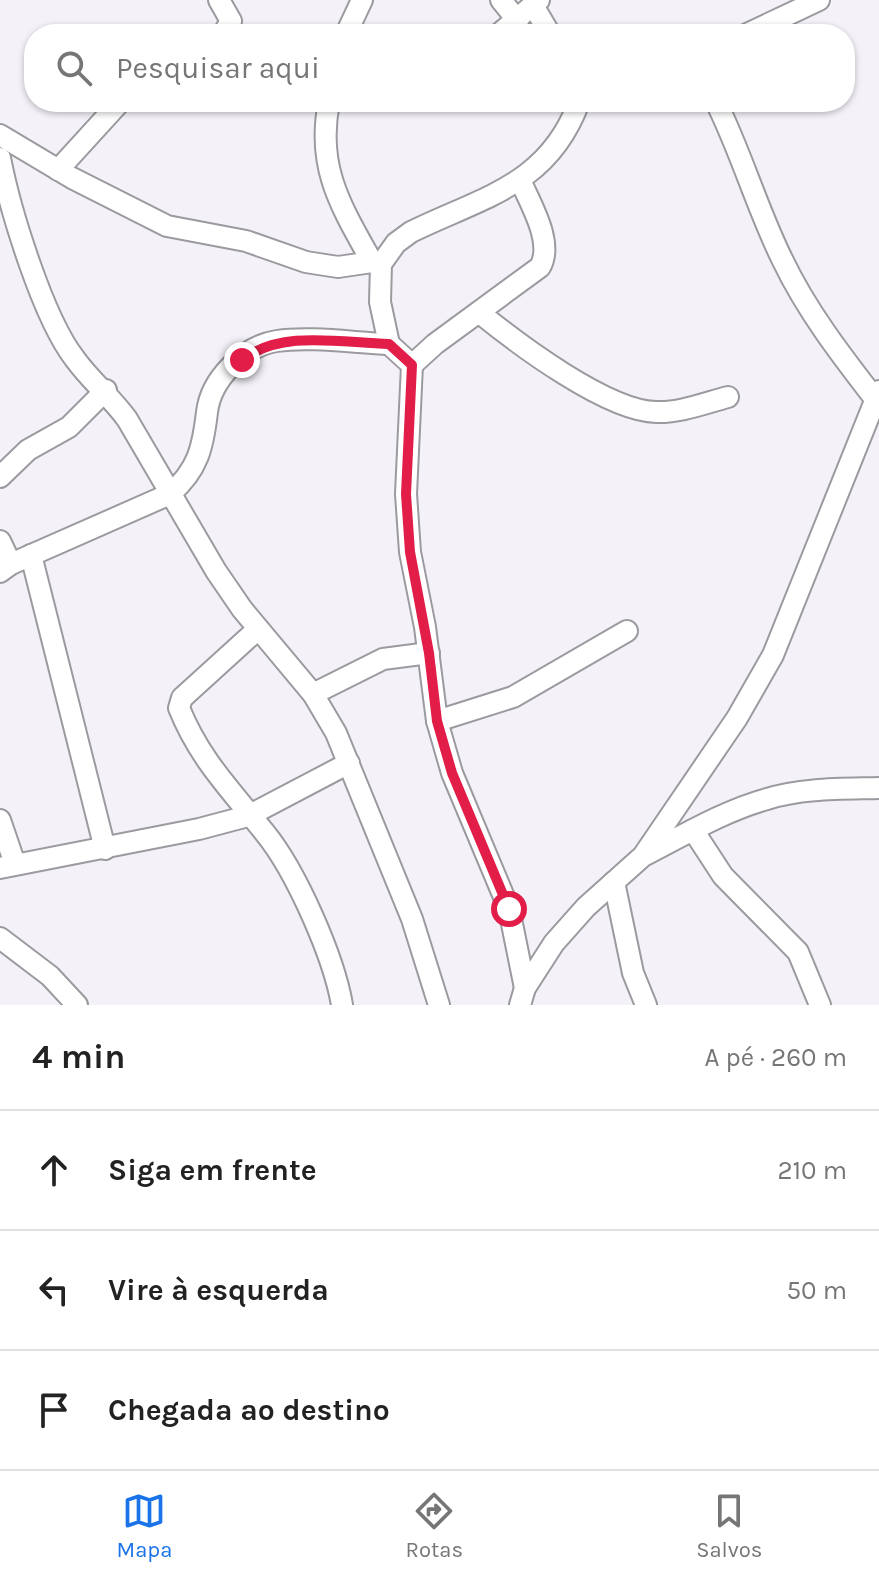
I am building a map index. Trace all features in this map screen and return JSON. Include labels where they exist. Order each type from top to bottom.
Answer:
[{"type":"street","points":[[219,0],[231,21],[229,24]]},
{"type":"street","points":[[351,24],[362,0]]},
{"type":"street","points":[[501,0],[530,9]]},
{"type":"street","points":[[768,24],[819,0]]},
{"type":"street","points":[[511,24],[530,9]]},
{"type":"street","points":[[58,170],[111,112]]},
{"type":"street","points":[[328,112],[324,151],[331,186],[377,263],[380,302],[389,344],[412,365]]},
{"type":"street","points":[[0,135],[58,170],[167,226],[246,241],[306,262],[338,267],[377,263],[411,232],[521,182],[555,148],[574,112]]},
{"type":"street","points":[[523,997],[554,943],[643,856],[737,718],[773,655],[818,550],[877,395],[800,295],[781,258],[748,170],[721,112]]},
{"type":"street","points":[[0,158],[6,189],[55,326],[75,360],[106,390],[216,571],[258,629],[313,694],[349,763],[412,919],[439,1005]]},
{"type":"street","points":[[521,182],[535,212],[546,257],[540,267],[481,314],[435,344],[412,365],[406,494],[410,552],[429,653],[437,721],[452,773],[509,909],[523,997]]},
{"type":"street","points":[[481,314],[545,361],[632,407],[664,411],[728,397]]},
{"type":"street","points":[[0,541],[5,568],[170,494],[196,466],[204,445],[215,387],[227,371],[256,348],[278,341],[389,344]]},
{"type":"street","points":[[0,477],[17,459],[69,427],[106,390]]},
{"type":"street","points":[[31,555],[105,849]]},
{"type":"street","points":[[258,629],[178,703],[217,779],[265,833],[298,890],[329,960],[342,1005]]},
{"type":"street","points":[[437,721],[513,697],[627,631]]},
{"type":"street","points":[[313,694],[383,659],[429,653]]},
{"type":"street","points":[[0,820],[7,866],[105,849],[248,816],[349,763]]},
{"type":"street","points":[[643,856],[693,830],[770,798],[828,789],[879,788]]},
{"type":"street","points":[[693,830],[723,876],[798,952],[820,1005]]},
{"type":"street","points":[[614,882],[633,973],[646,1005]]},
{"type":"street","points":[[0,938],[50,976],[77,1005]]},
{"type":"route","points":[[242,360],[256,348],[278,341],[389,344],[412,365],[406,494],[410,552],[425,627],[437,721],[452,773],[509,909]]}]
